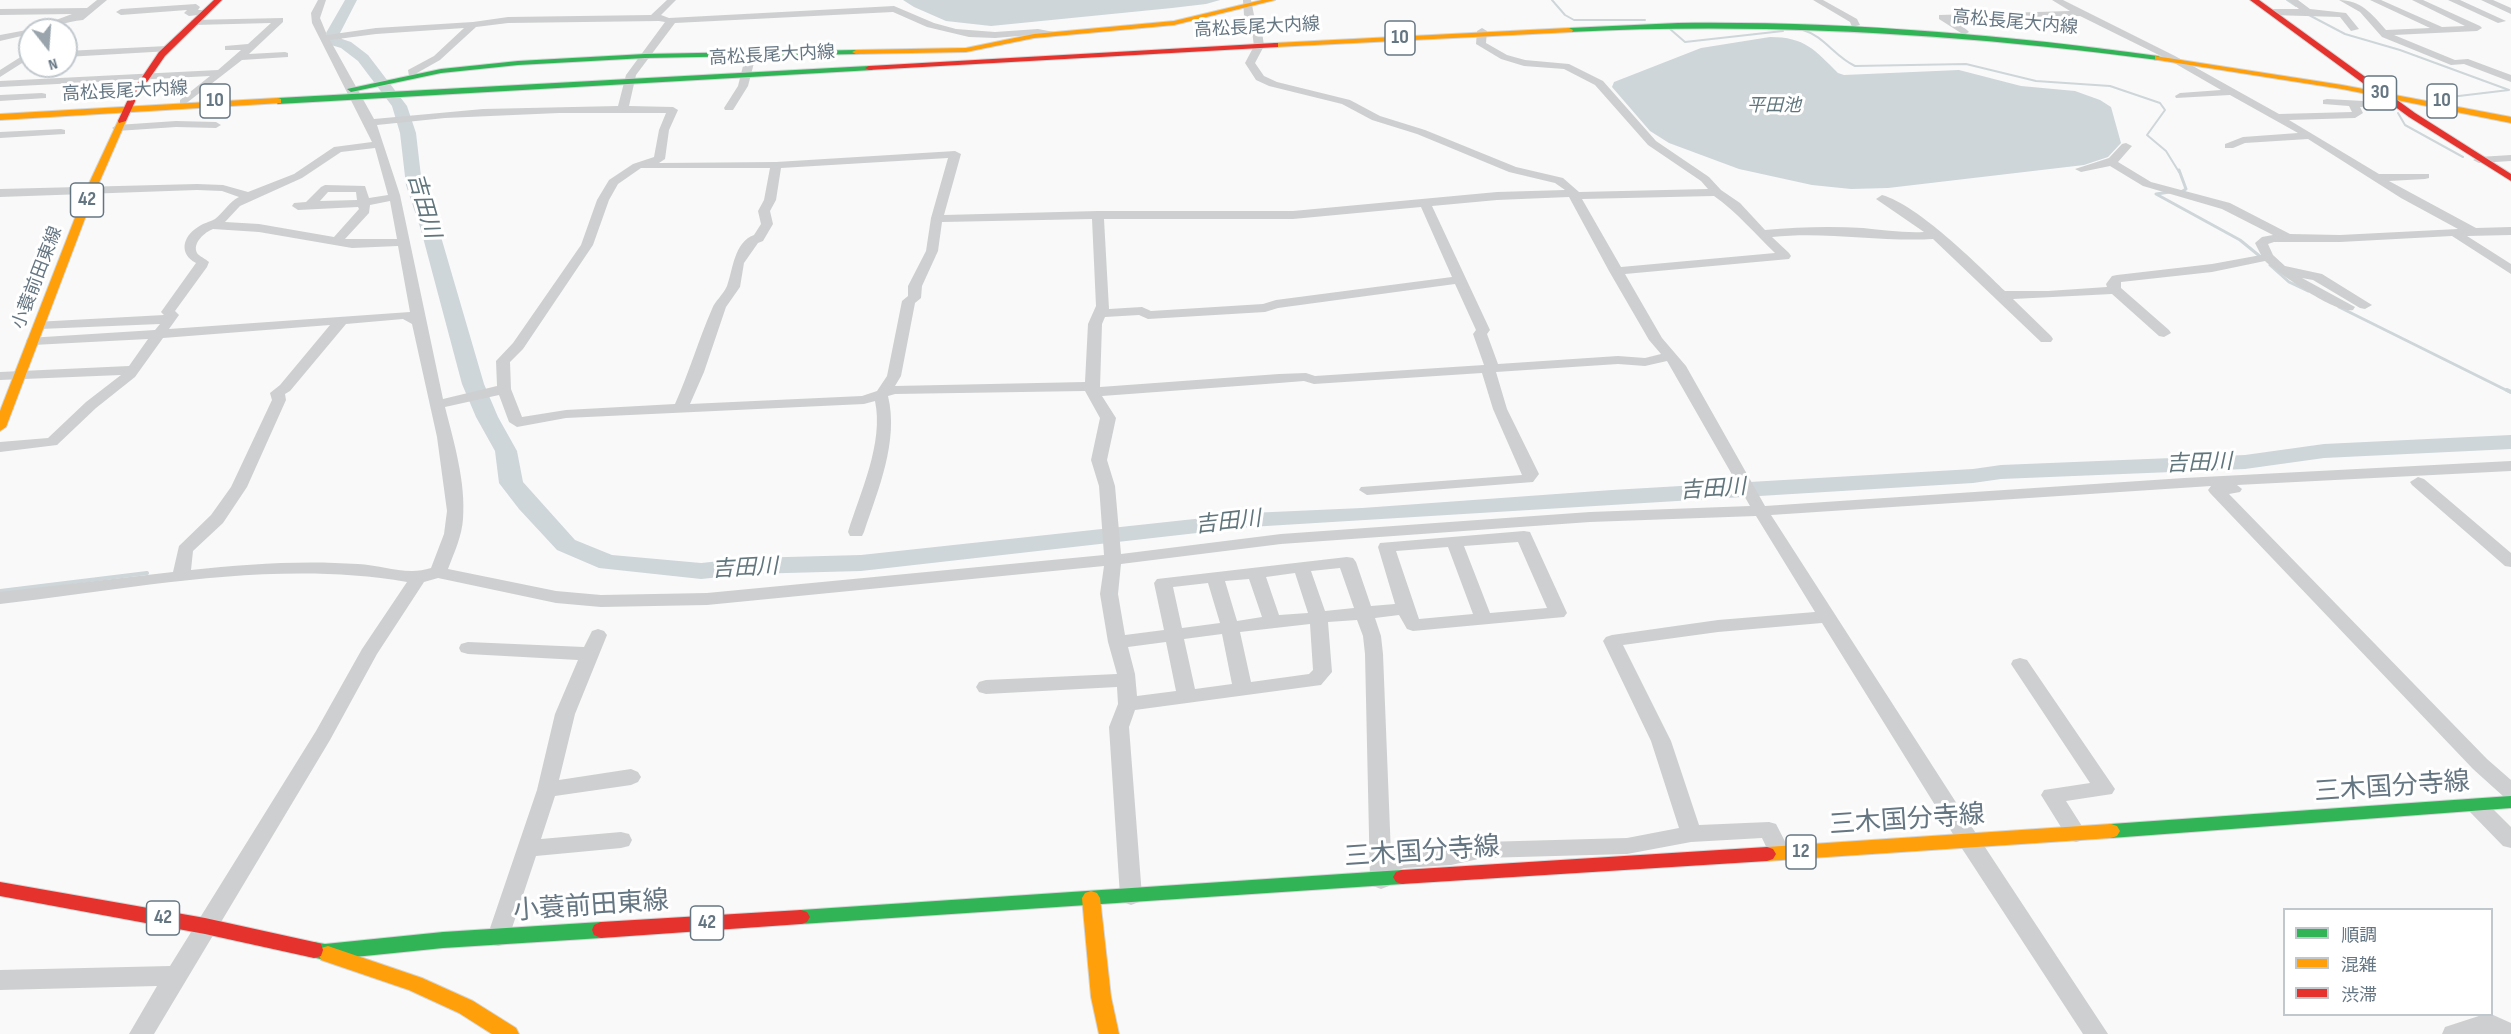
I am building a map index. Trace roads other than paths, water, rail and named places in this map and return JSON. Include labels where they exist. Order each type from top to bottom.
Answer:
[{"type":"main road","name":"小蓑前田東線","points":[[0,427],[6,399],[21,375],[92,189],[127,108],[146,76],[167,49],[218,0]]},
{"type":"main road","points":[[357,93],[414,87],[475,66],[645,56],[966,50],[1052,34],[1174,22],[1247,3],[1271,0]]},
{"type":"main road","name":"30","points":[[2254,0],[2396,105],[2479,160],[2511,178]]},
{"type":"main road","name":"高松長尾大内線","points":[[0,115],[357,93],[414,87],[629,80],[1641,23],[1766,22],[1964,32],[2167,56],[2376,90],[2511,118]]},
{"type":"main road","name":"高松長尾大内線","points":[[1258,44],[1481,32],[1656,26],[1829,27],[2013,39],[2167,56]]},
{"type":"main road","name":"高松長尾大内線","points":[[127,108],[184,102],[357,93]]},
{"type":"main road","name":"三木国分寺線","points":[[1091,898],[1381,873],[1780,854],[2511,802]]},
{"type":"main road","name":"小蓑前田東線","points":[[0,889],[205,926],[325,952],[498,937],[1091,898]]},
{"type":"main road","points":[[1091,898],[1101,997],[1109,1034]]},
{"type":"main road","points":[[325,952],[415,984],[465,1007],[509,1034]]},
{"type":"street","points":[[78,19],[103,0]]},
{"type":"street","points":[[322,0],[315,14],[316,22],[327,38],[328,50],[357,93],[379,144],[405,242],[418,322],[437,405],[455,513],[452,537],[438,572]]},
{"type":"street","points":[[658,18],[656,15],[672,0]]},
{"type":"street","points":[[1817,0],[1854,21],[1855,25]]},
{"type":"street","points":[[2056,0],[2167,56],[2310,136],[2377,178],[2473,232]]},
{"type":"street","points":[[2292,0],[2305,12]]},
{"type":"street","points":[[2343,0],[2363,10],[2383,33],[2454,63],[2464,61],[2511,79]]},
{"type":"street","points":[[2374,0],[2442,30]]},
{"type":"street","points":[[2383,33],[2477,28],[2416,0]]},
{"type":"street","points":[[2452,0],[2506,21]]},
{"type":"street","points":[[2485,0],[2511,11]]},
{"type":"street","points":[[1247,3],[1249,15],[1256,24],[1258,44],[1250,63],[1264,81],[1351,104],[1376,118],[1420,132],[1513,170],[1559,180],[1574,194],[1615,271],[1656,340],[1679,366],[1759,509],[1969,841],[2096,1034]]},
{"type":"street","points":[[121,12],[196,7],[189,13],[199,17],[280,20],[240,57],[184,102]]},
{"type":"street","points":[[327,38],[349,34],[473,26],[508,20],[658,18],[670,20],[894,9],[911,18],[956,32],[975,35],[1045,32],[1052,34]]},
{"type":"street","points":[[0,12],[88,11]]},
{"type":"street","points":[[69,18],[88,11]]},
{"type":"street","points":[[2271,12],[2343,15],[2354,29]]},
{"type":"street","points":[[1964,32],[1942,17],[2083,13]]},
{"type":"street","points":[[623,109],[629,80],[670,20]]},
{"type":"street","points":[[2466,23],[2506,21]]},
{"type":"street","points":[[429,115],[414,87],[412,72],[437,58],[473,26]]},
{"type":"street","points":[[393,38],[418,31],[439,33]]},
{"type":"street","points":[[1481,32],[1481,44],[1504,57],[1524,63],[1566,66],[1599,83],[1652,143],[1705,179],[1717,192],[1736,206],[1745,218],[1785,256],[1615,271]]},
{"type":"street","points":[[0,38],[18,34]]},
{"type":"street","points":[[240,40],[253,43]]},
{"type":"street","points":[[228,48],[253,43]]},
{"type":"street","points":[[78,53],[167,49]]},
{"type":"street","points":[[729,108],[743,86],[750,58],[754,54]]},
{"type":"street","points":[[240,57],[285,55]]},
{"type":"street","points":[[0,74],[18,62]]},
{"type":"street","points":[[2492,72],[2511,70]]},
{"type":"street","points":[[0,84],[220,74]]},
{"type":"street","points":[[2180,96],[2231,92]]},
{"type":"street","points":[[0,98],[42,96]]},
{"type":"street","points":[[2327,102],[2396,105]]},
{"type":"street","points":[[2276,117],[2355,115],[2358,113],[2354,104]]},
{"type":"street","points":[[370,123],[429,115],[623,109],[673,110],[664,130],[658,159],[637,166],[613,182],[603,200],[587,245],[518,346],[503,361],[504,389],[517,422],[566,414],[864,400],[893,390],[1187,386],[1234,380],[1306,377],[1314,380],[1347,379],[1618,360],[1645,362],[1671,357]]},
{"type":"street","points":[[172,135],[216,125]]},
{"type":"street","points":[[117,128],[194,131]]},
{"type":"street","points":[[0,135],[61,132]]},
{"type":"street","points":[[24,144],[38,133]]},
{"type":"street","points":[[2229,146],[2243,140],[2310,136]]},
{"type":"street","points":[[0,447],[52,442],[92,405],[114,389],[132,370],[170,319],[172,315],[168,312],[201,267],[203,262],[192,256],[190,249],[195,237],[236,203],[298,176],[338,149],[379,144]]},
{"type":"street","points":[[2081,169],[2110,162],[2122,155],[2127,146]]},
{"type":"street","points":[[637,166],[776,165],[955,154],[932,251],[915,286],[915,298],[909,301],[904,317],[894,376],[881,396]]},
{"type":"street","points":[[2479,160],[2511,158]]},
{"type":"street","points":[[2110,162],[2147,184],[2226,206],[2276,234],[2292,238]]},
{"type":"street","points":[[681,407],[698,372],[719,307],[733,287],[738,262],[753,240],[759,238],[767,224],[764,211],[770,200],[776,165]]},
{"type":"street","points":[[2377,178],[2425,176]]},
{"type":"street","points":[[0,193],[92,189],[223,188],[249,196]]},
{"type":"street","points":[[304,206],[325,189],[361,188],[365,210],[336,242]]},
{"type":"street","points":[[938,218],[955,220],[1098,215],[1293,215],[1425,202],[1574,194],[1717,192]]},
{"type":"street","points":[[363,203],[394,197]]},
{"type":"street","points":[[1882,199],[1904,211],[1934,235],[2002,295],[2046,339]]},
{"type":"street","points":[[1367,490],[1527,479],[1531,474],[1500,409],[1480,334],[1483,330],[1473,304],[1459,280],[1425,202]]},
{"type":"street","points":[[1098,215],[1103,306],[1095,324],[1092,389],[1108,418],[1099,460],[1107,486],[1106,502],[1113,560],[1109,594],[1117,642],[1127,680],[1128,704],[1119,727],[1131,896]]},
{"type":"street","points":[[212,225],[259,228],[352,244],[405,242]]},
{"type":"street","points":[[1763,234],[1791,231],[1862,232],[1903,237],[1934,235]]},
{"type":"street","points":[[2265,258],[2261,243],[2265,240],[2511,231]]},
{"type":"street","points":[[2455,233],[2511,270]]},
{"type":"street","points":[[2164,333],[2115,290],[2114,284],[2117,279],[2235,265],[2265,258],[2285,270],[2303,285],[2349,307],[2367,309],[2317,277],[2285,270]]},
{"type":"street","points":[[1099,313],[1142,311],[1148,315],[1265,308],[1276,304],[1459,280]]},
{"type":"street","points":[[2002,295],[2048,295],[2115,290]]},
{"type":"street","points":[[33,341],[157,335],[405,315],[418,322]]},
{"type":"street","points":[[40,325],[170,319]]},
{"type":"street","points":[[181,576],[185,550],[217,519],[240,487],[279,400],[277,393],[285,388],[340,321]]},
{"type":"street","points":[[0,376],[132,370]]},
{"type":"street","points":[[437,405],[504,389]]},
{"type":"street","points":[[856,532],[878,462],[885,417],[885,406],[881,396]]},
{"type":"street","points":[[0,598],[181,576],[320,568],[362,570],[418,578],[438,572],[556,597],[645,602],[748,596],[1113,560],[1281,539],[1590,518],[2511,466]]},
{"type":"street","points":[[2511,476],[2216,490],[2480,764],[2511,792]]},
{"type":"street","points":[[2418,482],[2511,562]]},
{"type":"street","points":[[1524,536],[1558,613],[1413,625],[1405,609],[1386,547],[1524,536]]},
{"type":"street","points":[[1454,542],[1484,619]]},
{"type":"street","points":[[1187,696],[1163,583],[1347,562],[1365,612],[1372,636],[1374,654],[1381,873],[1404,860],[1451,857],[1484,850],[1627,846],[1690,834],[1769,830],[1780,854]]},
{"type":"street","points":[[1128,704],[1314,680],[1323,672],[1318,617],[1301,567]]},
{"type":"street","points":[[1257,572],[1272,622]]},
{"type":"street","points":[[1215,577],[1230,627],[1243,689]]},
{"type":"street","points":[[141,1034],[323,735],[369,653],[418,578]]},
{"type":"street","points":[[1117,642],[1272,622],[1405,609]]},
{"type":"street","points":[[1690,834],[1661,741],[1612,641],[1718,626],[1827,617]]},
{"type":"street","points":[[468,648],[594,644],[565,714],[547,790],[498,937]]},
{"type":"street","points":[[2020,664],[2105,789],[2051,795],[2076,834]]},
{"type":"street","points":[[986,687],[1127,680]]},
{"type":"street","points":[[547,790],[631,777]]},
{"type":"street","points":[[2477,806],[2511,840]]},
{"type":"street","points":[[528,848],[621,840]]},
{"type":"street","points":[[0,980],[176,975]]},
{"type":"street","points":[[2454,1034],[2488,1024],[2509,1031]]},
{"type":"water","points":[[903,0],[1220,0],[1172,8],[991,26],[946,21]]},
{"type":"water","name":"平田池","points":[[1770,37],[1801,42],[1816,52],[1838,73],[1844,75],[1959,70],[2021,86],[2075,91],[2100,100],[2111,107],[2121,143],[2108,157],[2084,165],[1888,188],[1851,189],[1812,185],[1739,169],[1669,143],[1650,131],[1612,87],[1614,82],[1701,48]]},
{"type":"waterway","name":"吉田川","points":[[351,0],[333,33],[336,42],[346,45],[363,58],[399,106],[408,133],[414,185],[430,230],[473,384],[487,417],[506,451],[511,483],[527,504],[566,545],[608,562],[701,571],[750,566],[861,563],[1250,520],[1362,515],[1612,497],[1973,476],[2001,472],[2245,462],[2324,451],[2511,442]]},
{"type":"waterway","points":[[1552,0],[1565,15],[1574,20],[1645,20]]},
{"type":"waterway","points":[[2287,0],[2296,6]]},
{"type":"waterway","points":[[2307,14],[2345,34],[2400,50],[2509,90],[2442,98]]},
{"type":"waterway","points":[[1670,29],[1685,42],[1783,31]]},
{"type":"waterway","points":[[1803,30],[1817,37],[1855,66],[1966,64],[2036,81],[2110,86],[2160,103],[2165,110],[2147,135],[2166,151],[2179,172]]},
{"type":"waterway","points":[[2398,113],[2405,125],[2463,157]]},
{"type":"waterway","points":[[2179,170],[2186,189],[2181,192]]},
{"type":"waterway","points":[[2170,192],[2156,194],[2240,240],[2262,258]]},
{"type":"waterway","points":[[2270,265],[2289,282],[2308,291]]},
{"type":"waterway","points":[[2339,307],[2510,392]]},
{"type":"waterway","points":[[2507,390],[2511,392]]},
{"type":"waterway","points":[[0,591],[147,573]]}]
